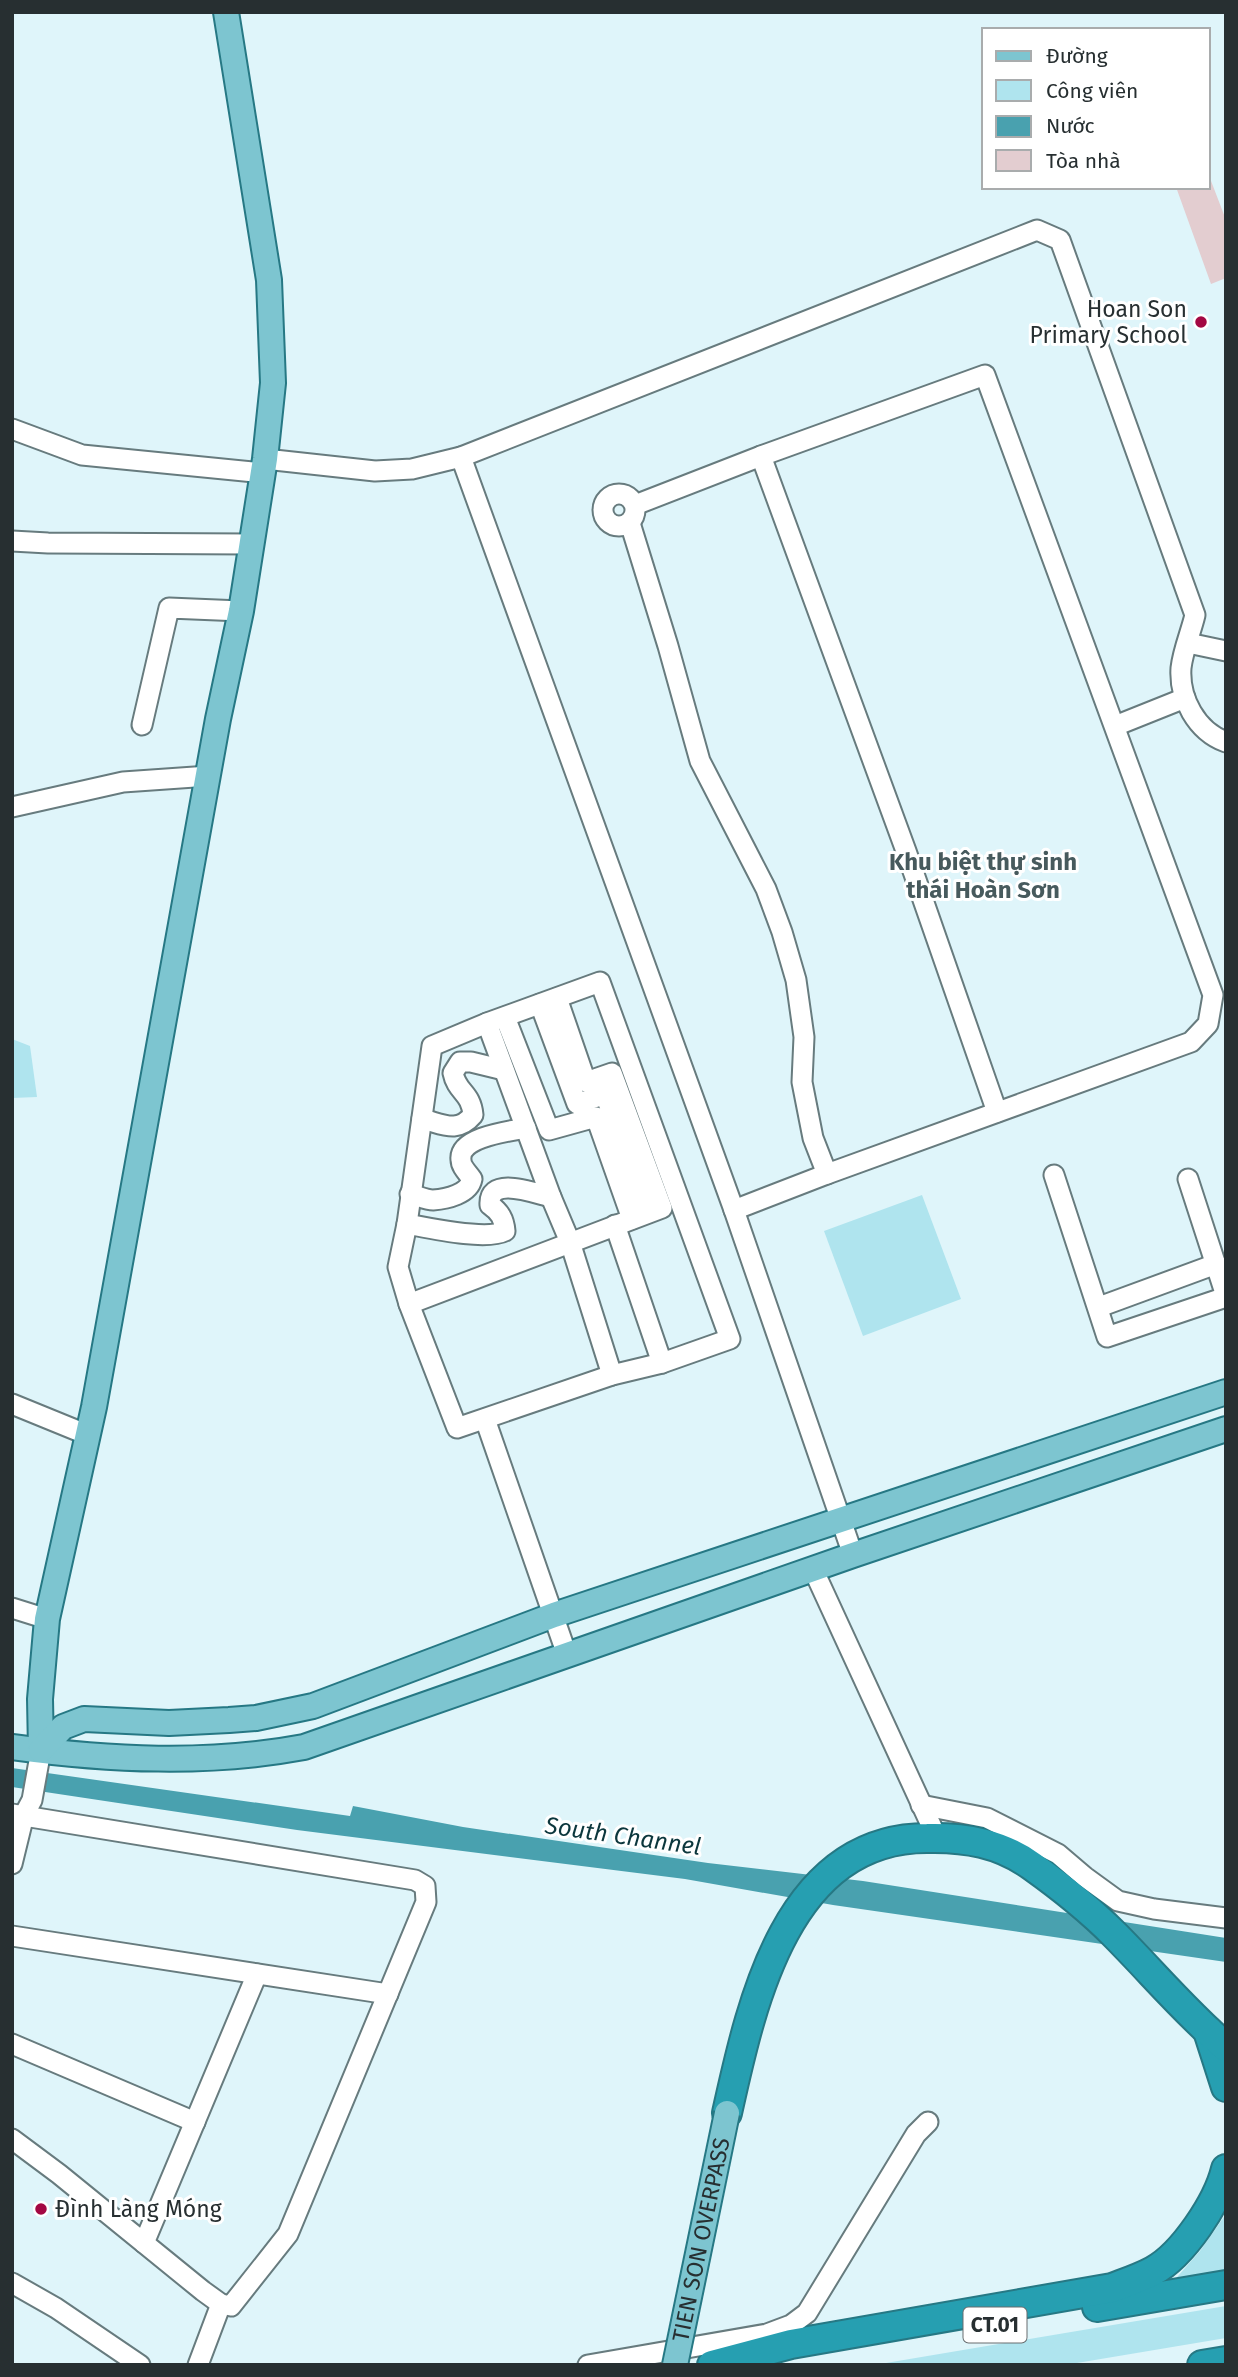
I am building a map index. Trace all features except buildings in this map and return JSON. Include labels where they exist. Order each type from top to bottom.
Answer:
[{"type":"highway","points":[[727,2113],[759,1989],[791,1920],[812,1892],[838,1868],[861,1852],[902,1839],[965,1839],[994,1846],[1031,1865],[1112,1932],[1217,2039],[1226,2087]]},
{"type":"highway","points":[[712,2365],[791,2344],[1112,2288],[1155,2271],[1183,2244],[1206,2215],[1222,2184],[1226,2169]]},
{"type":"highway","name":"CT.01","points":[[764,2365],[1226,2285]]},
{"type":"highway","points":[[1202,2365],[1226,2361]]},
{"type":"main road","points":[[41,1750],[40,1699],[47,1619],[88,1435],[218,719],[241,611],[264,466],[273,383],[269,280],[226,12]]},
{"type":"main road","points":[[41,1750],[63,1727],[84,1719],[169,1723],[229,1720],[256,1718],[313,1706],[554,1615],[1226,1392]]},
{"type":"main road","points":[[12,1746],[187,1759],[233,1758],[304,1747],[853,1555],[1226,1429]]},
{"type":"main road","name":"TIEN SON OVERPASS","points":[[675,2365],[727,2113]]},
{"type":"street","points":[[12,429],[82,454],[264,466],[374,471],[412,469],[461,457],[1037,230],[1060,240],[1195,615],[1181,666],[1185,698],[1198,723],[1216,738],[1226,741]]},
{"type":"street","points":[[734,1210],[1191,1042],[1208,1024],[1213,995],[985,375],[761,456],[633,514],[700,761],[766,889],[782,932],[796,980],[804,1037],[802,1082],[813,1139],[827,1174]]},
{"type":"street","points":[[761,456],[906,851],[998,1112]]},
{"type":"street","points":[[461,457],[734,1210],[853,1555]]},
{"type":"street","points":[[12,541],[251,544]]},
{"type":"street","points":[[142,725],[169,608],[241,611]]},
{"type":"street","points":[[1188,643],[1226,651]]},
{"type":"street","points":[[1115,726],[1185,698]]},
{"type":"street","points":[[12,807],[123,782],[209,776]]},
{"type":"street","points":[[600,982],[730,1339],[663,1363],[612,1374],[457,1428],[398,1267],[407,1224],[432,1046],[549,1001],[600,982]]},
{"type":"street","points":[[410,1304],[662,1208],[612,1073],[586,1082],[549,1001]]},
{"type":"street","points":[[496,1020],[504,1070],[570,1242],[612,1374]]},
{"type":"street","points":[[496,1020],[549,1130],[596,1117],[632,1219],[663,1363]]},
{"type":"street","points":[[422,1119],[456,1127],[466,1124],[473,1115],[472,1102],[455,1083],[453,1073],[460,1062],[504,1070]]},
{"type":"street","points":[[410,1194],[431,1200],[464,1192],[471,1185],[472,1179],[461,1160],[461,1152],[466,1145],[493,1135],[526,1128]]},
{"type":"street","points":[[1055,1175],[1107,1337],[1226,1296],[1188,1179]]},
{"type":"street","points":[[407,1224],[455,1233],[497,1235],[505,1231],[504,1221],[490,1205],[490,1198],[498,1188],[513,1188],[551,1197]]},
{"type":"street","points":[[1098,1307],[1216,1264]]},
{"type":"street","points":[[12,1404],[88,1435]]},
{"type":"street","points":[[485,1419],[567,1655]]},
{"type":"street","points":[[813,1569],[937,1838]]},
{"type":"street","points":[[12,1608],[47,1619]]},
{"type":"street","points":[[12,1864],[23,1810],[41,1750]]},
{"type":"street","points":[[921,1805],[987,1818],[1058,1854],[1118,1901],[1154,1909],[1226,1918]]},
{"type":"street","points":[[12,2139],[60,2174],[221,2304],[231,2306],[288,2234],[426,1902],[425,1886],[415,1880],[23,1810]]},
{"type":"street","points":[[12,1936],[388,1994]]},
{"type":"street","points":[[145,2243],[257,1974]]},
{"type":"street","points":[[12,2044],[195,2122]]},
{"type":"street","points":[[587,2365],[767,2334],[791,2325],[807,2313],[916,2134],[928,2122]]},
{"type":"street","points":[[12,2283],[56,2308],[140,2365]]},
{"type":"street","points":[[198,2365],[221,2304]]},
{"type":"green space","points":[[12,1039],[30,1046],[37,1097],[12,1098]]},
{"type":"green space","points":[[922,1195],[961,1299],[863,1336],[824,1231]]},
{"type":"green space","points":[[1226,2214],[1226,2275],[1171,2284],[1200,2251]]},
{"type":"green space","points":[[1226,2306],[1226,2338],[1065,2365],[874,2365]]},
{"type":"water","name":"South Channel","points":[[12,1768],[350,1816],[353,1806],[463,1827],[708,1863],[863,1881],[1226,1938],[1226,1962],[833,1905],[685,1879],[297,1830],[12,1787]]},
{"type":"place","name":"Hoan Son Primary School","points":[[1201,322]]},
{"type":"place","name":"Đình Làng Móng","points":[[41,2209]]},
{"type":"district","name":"Khu biệt thự sinh thái Hoàn Sơn","points":[[983,876]]}]
